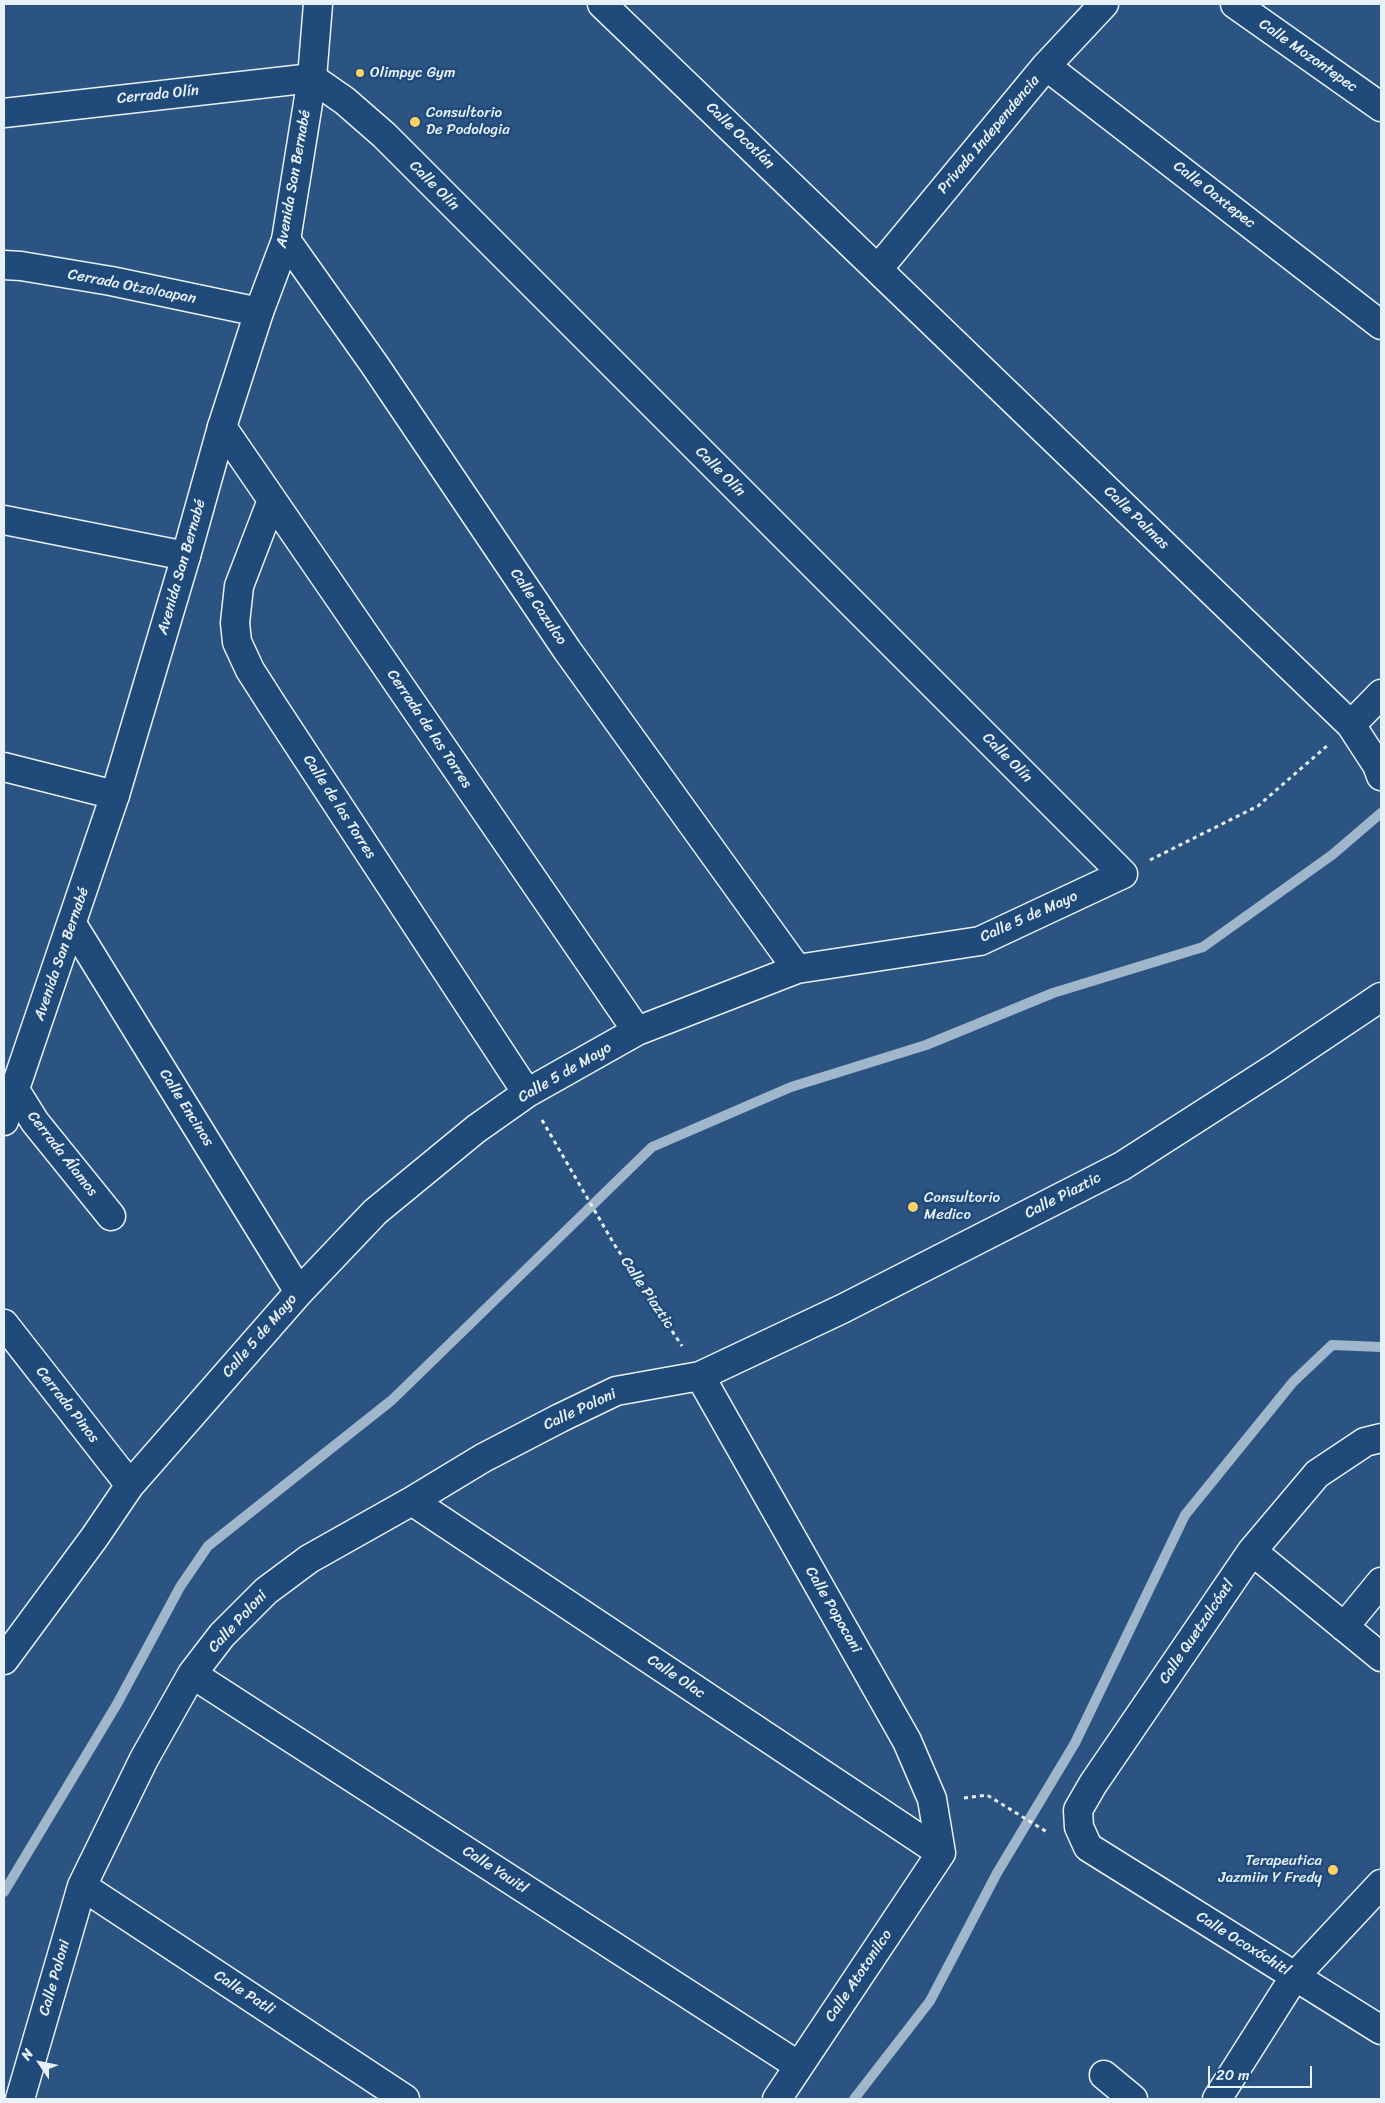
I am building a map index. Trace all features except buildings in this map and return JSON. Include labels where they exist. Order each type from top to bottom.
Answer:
[{"type":"street","name":"Avenida San Bernabé","points":[[4,1121],[115,795],[222,427],[259,312],[286,240],[312,78],[318,4]]},
{"type":"street","name":"Calle Ocotlán","points":[[602,4],[878,269]]},
{"type":"street","name":"Privada Independencia","points":[[878,269],[1046,66],[1104,4]]},
{"type":"street","name":"Calle Mozontepec","points":[[1236,4],[1381,107]]},
{"type":"street","name":"Calle Oaxtepec","points":[[1046,66],[1381,325]]},
{"type":"street","name":"Cerrada Olín","points":[[4,113],[312,78]]},
{"type":"street","name":"Calle Olín","points":[[312,78],[345,101],[384,135],[1122,874]]},
{"type":"street","name":"Calle Cazulco","points":[[286,240],[374,364],[567,650],[797,969]]},
{"type":"street","name":"Cerrada Otzoloapan","points":[[4,265],[21,266],[111,281],[259,312]]},
{"type":"street","name":"Calle Palmas","points":[[878,269],[1352,726],[1379,770]]},
{"type":"street","name":"Cerrada de las Torres","points":[[222,427],[637,1031]]},
{"type":"street","name":"Calle de las Torres","points":[[272,500],[239,586],[235,622],[238,642],[250,670],[527,1093]]},
{"type":"street","points":[[4,520],[186,556]]},
{"type":"street","points":[[1352,726],[1381,694]]},
{"type":"street","points":[[4,767],[115,795]]},
{"type":"street","name":"Calle 5 de Mayo","points":[[4,1660],[94,1538],[130,1485],[299,1292],[375,1212],[476,1129],[527,1093],[637,1031],[797,969],[980,941],[1122,874]]},
{"type":"street","name":"Calle Encinos","points":[[72,924],[299,1292]]},
{"type":"street","name":"Calle Piaztic","points":[[700,1376],[842,1309],[1122,1166],[1278,1066],[1381,997]]},
{"type":"street","name":"Cerrada Álamos","points":[[15,1090],[35,1122],[111,1216]]},
{"type":"street","name":"Cerrada Pinos","points":[[4,1324],[130,1485]]},
{"type":"street","name":"Calle Poloni","points":[[20,2099],[82,1886],[144,1759],[192,1674],[222,1635],[266,1592],[309,1559],[412,1501],[483,1458],[616,1391],[700,1376]]},
{"type":"street","name":"Calle Popocani","points":[[700,1376],[907,1741],[932,1799],[941,1853]]},
{"type":"street","name":"Calle Quetzalcóatl","points":[[1105,1858],[1088,1846],[1079,1827],[1078,1810],[1093,1784],[1252,1551],[1317,1474],[1365,1442],[1381,1438]]},
{"type":"street","name":"Calle Olac","points":[[412,1501],[941,1853]]},
{"type":"street","points":[[1252,1551],[1381,1657]]},
{"type":"street","points":[[1344,1627],[1381,1582]]},
{"type":"street","name":"Calle Yauitl","points":[[192,1674],[798,2066]]},
{"type":"street","name":"Calle Atotonilco","points":[[777,2099],[941,1853]]},
{"type":"street","name":"Calle Ocoxóchitl","points":[[1105,1858],[1381,2030]]},
{"type":"street","points":[[1217,2099],[1295,1976],[1381,1884]]},
{"type":"street","name":"Calle Patli","points":[[82,1886],[405,2099]]},
{"type":"street","points":[[1104,2075],[1133,2099]]},
{"type":"path","points":[[1122,874],[1258,806],[1311,760]]},
{"type":"path","name":"Calle Piaztic","points":[[527,1093],[614,1244],[680,1342]]},
{"type":"path","points":[[987,1795],[1052,1835]]},
{"type":"waterway","points":[[4,1892],[117,1704],[180,1587],[208,1546],[392,1400],[652,1147],[791,1087],[926,1045],[1053,993],[1203,947],[1332,855],[1381,813]]},
{"type":"waterway","points":[[854,2099],[930,2001],[997,1873],[1075,1743],[1185,1515],[1293,1382],[1332,1345],[1381,1347]]},
{"type":"place","name":"Olimpyc Gym","points":[[360,73]]},
{"type":"place","name":"Consultorio De Podologia","points":[[415,122]]},
{"type":"place","name":"Consultorio Medico","points":[[913,1207]]},
{"type":"place","name":"Terapeutica Jazmiin Y Fredy","points":[[1333,1870]]}]
